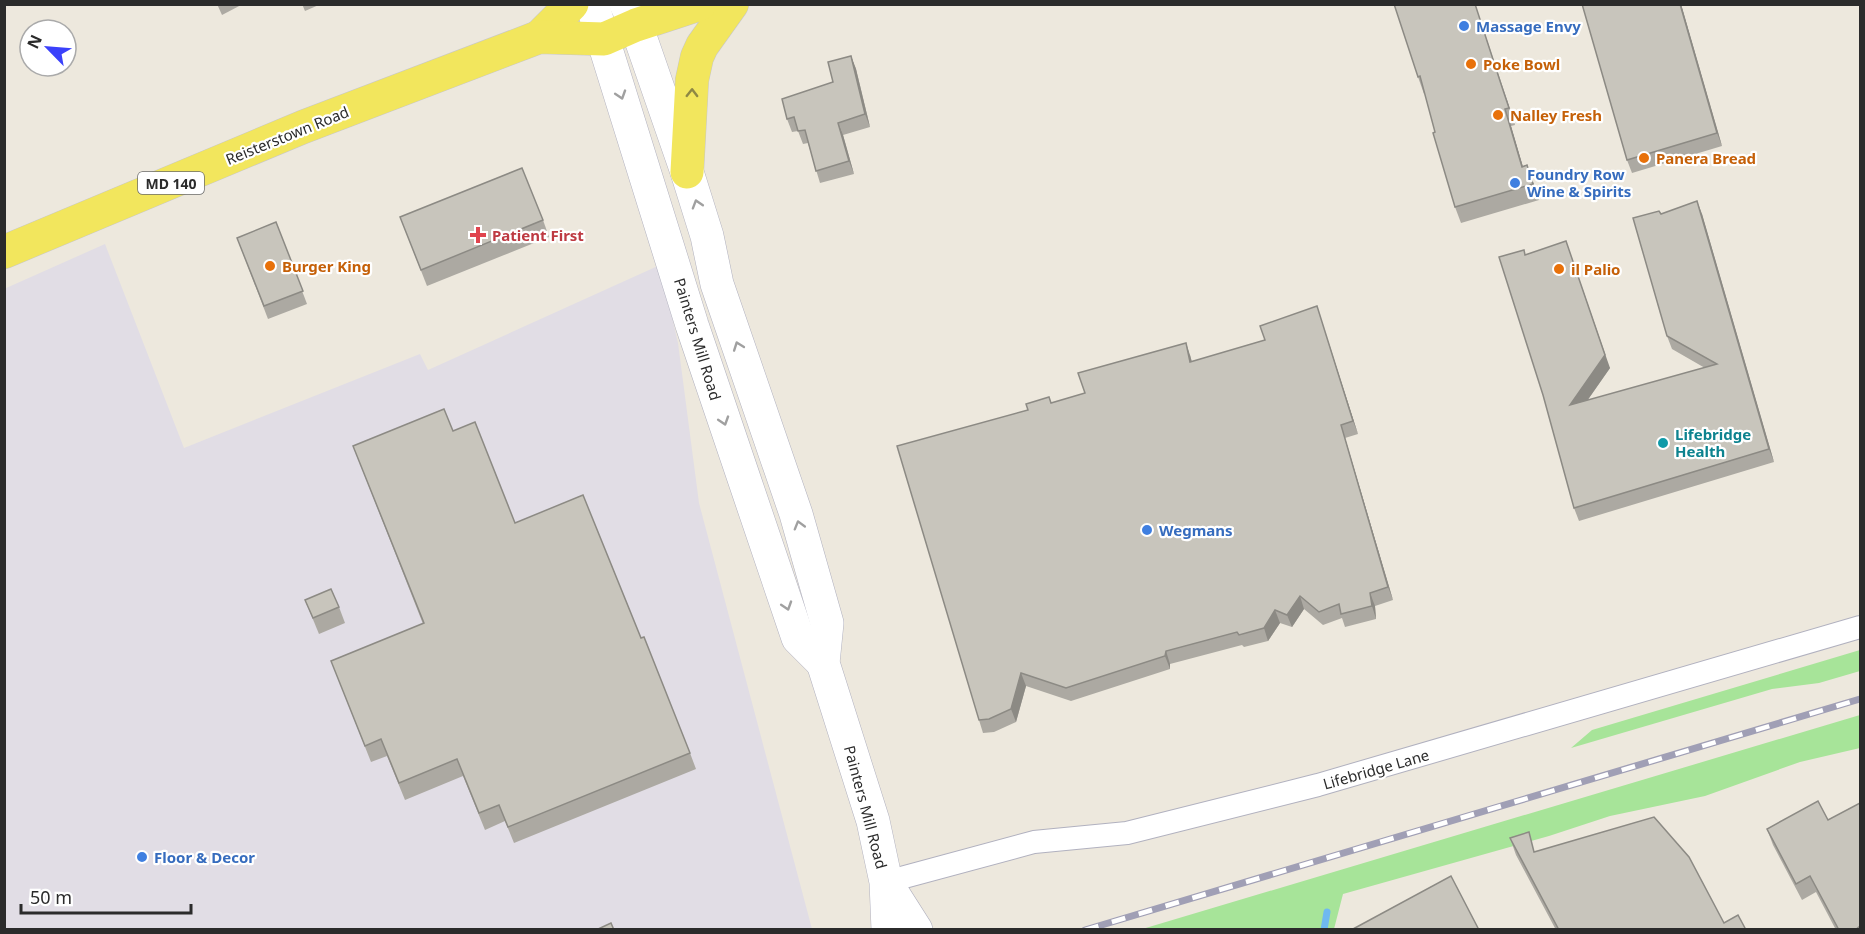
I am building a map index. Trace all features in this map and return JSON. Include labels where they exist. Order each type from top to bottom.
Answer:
[{"type":"main road","name":"Reisterstown Road","points":[[539,37],[572,4]]},
{"type":"main road","name":"Painters Mill Road","points":[[592,4],[692,325],[798,638],[823,663]]},
{"type":"main road","name":"Reisterstown Road","points":[[4,252],[303,127],[539,37],[604,39],[631,15],[700,4]]},
{"type":"main road","points":[[687,172],[692,80],[697,57],[702,46],[732,4]]},
{"type":"main road","name":"Painters Mill Road","points":[[631,15],[687,172],[717,284],[796,514],[827,623],[823,663],[873,822],[886,882],[888,930]]},
{"type":"main road","name":"Painters Mill Road","points":[[886,882],[916,930]]},
{"type":"street","name":"Lifebridge Lane","points":[[886,882],[1034,842],[1126,833],[1318,785],[1860,627]]},
{"type":"shaded area","points":[[105,244],[184,448],[420,354],[428,370],[660,265],[678,343],[699,503],[812,929],[5,929],[4,289]]},
{"type":"green space","points":[[1860,650],[1860,671],[1819,683],[1772,689],[1571,748],[1592,730]]},
{"type":"green space","points":[[1860,715],[1860,748],[1800,762],[1705,796],[1610,816],[1549,836],[1343,894],[1334,929],[1139,930]]},
{"type":"building","points":[[1394,4],[1475,4],[1509,108],[1505,109],[1522,167],[1527,165],[1533,184],[1455,207],[1433,133],[1435,132],[1420,76],[1418,77]]},
{"type":"building","points":[[1582,4],[1680,4],[1717,133],[1627,160]]},
{"type":"building","points":[[851,56],[865,114],[838,123],[849,161],[816,171],[805,130],[798,131],[794,117],[787,119],[782,99],[833,82],[828,62]]},
{"type":"building","name":"Patient First","points":[[522,168],[543,220],[421,270],[400,217]]},
{"type":"building","points":[[1697,201],[1769,449],[1574,508],[1543,395],[1499,257],[1524,250],[1525,255],[1566,241],[1605,355],[1570,405],[1717,364],[1667,336],[1633,218],[1659,211],[1661,214]]},
{"type":"building","name":"Burger King","points":[[276,222],[303,291],[264,306],[237,238]]},
{"type":"building","name":"Wegmans","points":[[1317,306],[1353,421],[1341,425],[1388,587],[1370,593],[1372,606],[1341,614],[1339,604],[1319,612],[1300,596],[1287,615],[1275,610],[1264,628],[1239,635],[1237,632],[1166,651],[1165,656],[1066,688],[1021,673],[1011,709],[989,719],[979,720],[897,446],[1028,410],[1026,404],[1049,397],[1051,403],[1085,393],[1078,373],[1186,343],[1190,362],[1265,340],[1260,326]]},
{"type":"building","points":[[444,409],[453,431],[475,422],[515,523],[583,495],[641,638],[644,637],[690,753],[508,827],[499,805],[479,813],[457,759],[399,783],[381,739],[365,746],[331,661],[424,623],[353,446]]},
{"type":"building","points":[[331,589],[339,607],[313,618],[305,600]]},
{"type":"building","points":[[1818,801],[1828,820],[1860,803],[1860,926],[1855,930],[1839,930],[1810,876],[1796,884],[1767,829]]},
{"type":"building","points":[[1654,817],[1689,857],[1724,923],[1738,915],[1746,930],[1559,930],[1510,838],[1529,832],[1534,852]]},
{"type":"building","points":[[1451,876],[1479,930],[1353,929]]},
{"type":"building","points":[[611,923],[614,930],[596,930]]},
{"type":"waterway","points":[[1324,930],[1327,912]]},
{"type":"railway","points":[[1085,930],[1860,699]]},
{"type":"place","name":"Massage Envy","points":[[1464,26]]},
{"type":"place","name":"Poke Bowl","points":[[1471,64]]},
{"type":"place","name":"Nalley Fresh","points":[[1498,115]]},
{"type":"place","name":"Panera Bread","points":[[1644,158]]},
{"type":"place","name":"Foundry Row Wine & Spirits","points":[[1515,183]]},
{"type":"place","name":"Patient First","points":[[478,235]]},
{"type":"place","name":"Burger King","points":[[270,266]]},
{"type":"place","name":"il Palio","points":[[1559,269]]},
{"type":"place","name":"Lifebridge Health","points":[[1663,443]]},
{"type":"place","name":"Wegmans","points":[[1147,530]]},
{"type":"place","name":"Floor & Decor","points":[[142,857]]}]
